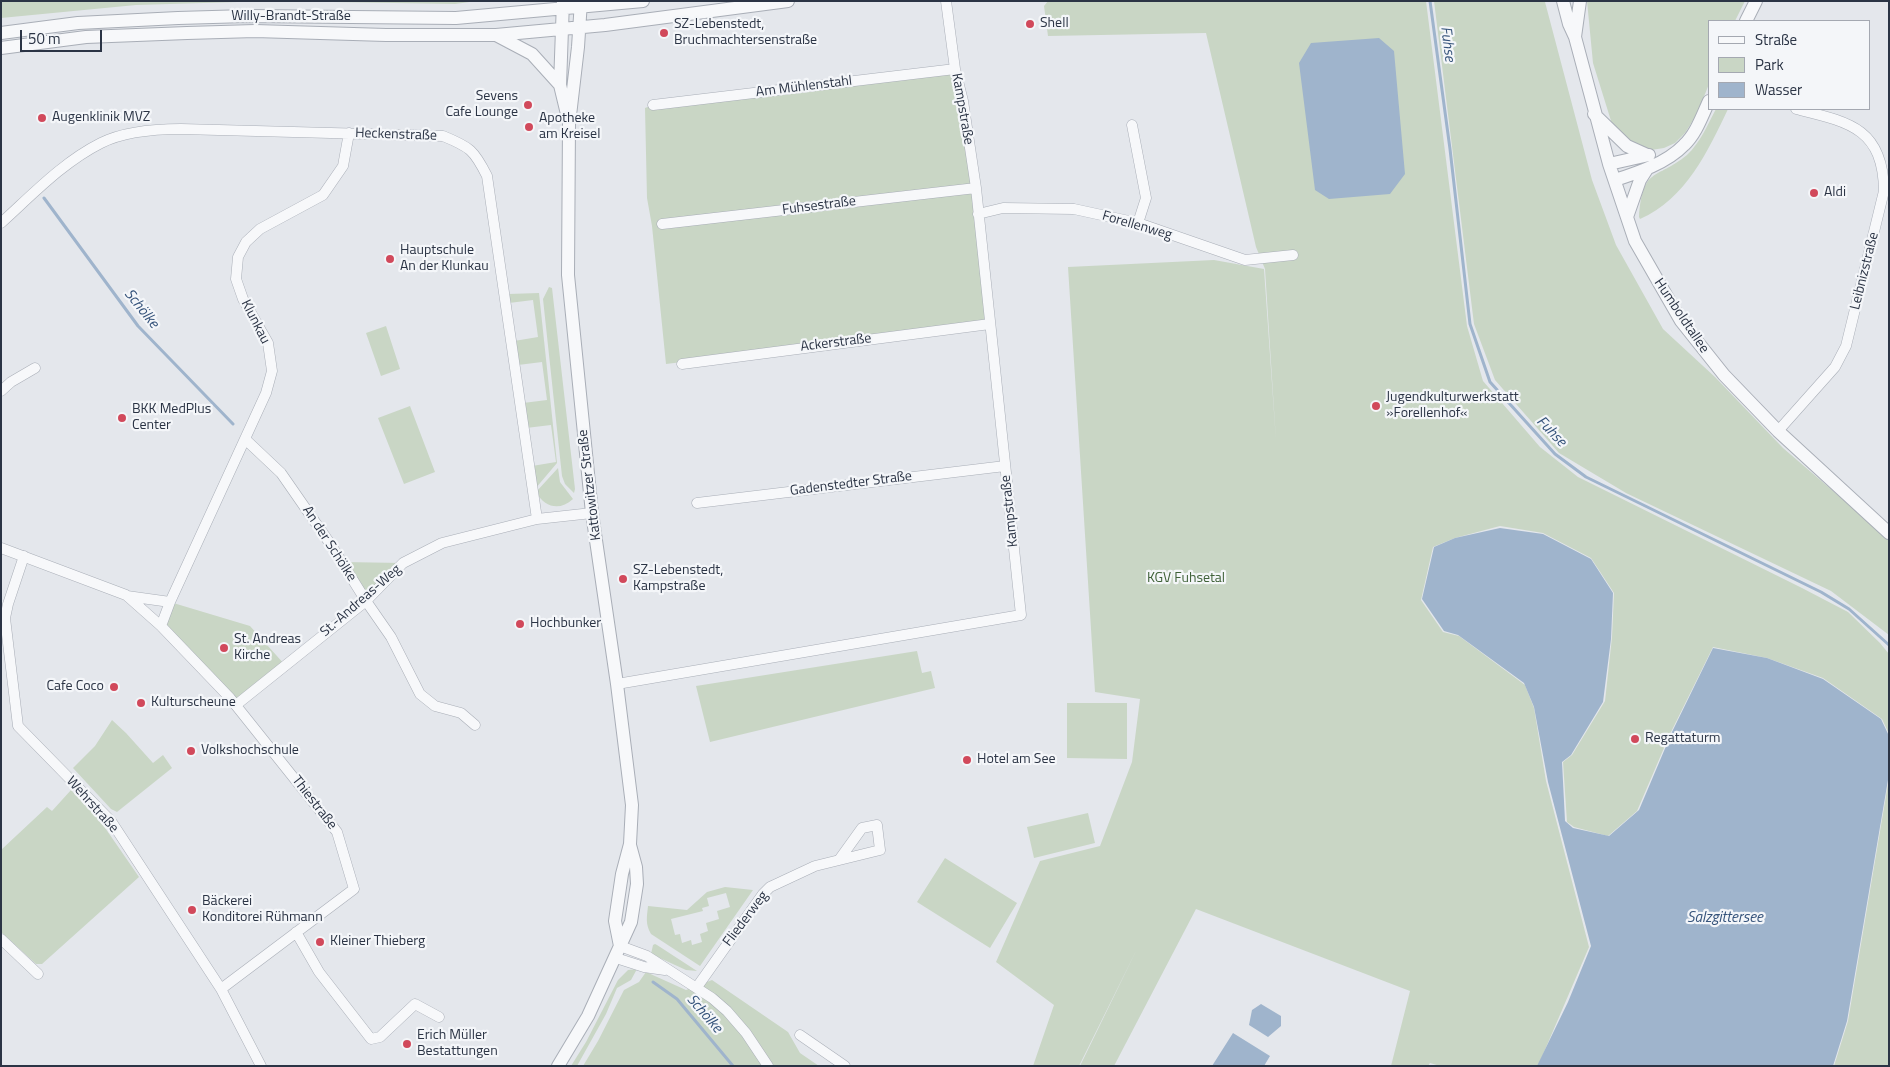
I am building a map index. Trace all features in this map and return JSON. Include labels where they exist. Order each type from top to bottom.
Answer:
[{"type":"street","points":[[512,13],[524,1]]},
{"type":"street","name":"Willy-Brandt-Straße","points":[[1,33],[78,23],[178,18],[247,16],[456,18],[512,13],[563,5],[644,1]]},
{"type":"street","name":"Willy-Brandt-Straße","points":[[1,48],[86,37],[206,32],[255,31],[386,35],[496,35],[605,25],[788,1]]},
{"type":"street","name":"Kampstraße","points":[[618,684],[1021,615],[976,188],[963,102],[955,69],[946,1]]},
{"type":"street","name":"Humboldtallee","points":[[1563,1],[1569,24],[1575,37],[1594,114],[1635,241],[1681,322],[1724,375],[1778,431],[1889,533]]},
{"type":"street","name":"Humboldtallee","points":[[1575,37],[1580,1]]},
{"type":"street","points":[[1746,20],[1756,1]]},
{"type":"street","name":"Kattowitzer Straße","points":[[558,1066],[588,1016],[616,958],[631,922],[637,884],[636,867],[630,844],[632,805],[618,684],[592,513],[568,276],[569,124],[581,4]]},
{"type":"street","name":"Kattowitzer Straße","points":[[563,5],[560,85],[569,124]]},
{"type":"street","points":[[496,35],[532,54],[560,85]]},
{"type":"street","name":"Am Mühlenstahl","points":[[653,104],[955,69]]},
{"type":"street","points":[[1615,180],[1647,170],[1684,146],[1695,130],[1708,103]]},
{"type":"street","name":"Leibnizstraße","points":[[1778,431],[1835,367],[1846,346],[1884,191],[1883,171],[1878,155],[1865,136],[1851,125],[1837,119],[1800,110]]},
{"type":"street","points":[[1594,114],[1627,146],[1647,155]]},
{"type":"street","points":[[1132,125],[1146,198],[1138,223]]},
{"type":"street","name":"Heckenstraße","points":[[1,223],[45,183],[76,159],[102,143],[126,135],[165,129],[349,133],[443,136],[465,145],[477,156],[487,176],[537,518]]},
{"type":"street","name":"Klunkau","points":[[161,626],[170,602],[266,393],[272,371],[268,343],[243,299],[236,278],[238,257],[246,242],[260,229],[323,195],[343,166],[349,133]]},
{"type":"street","points":[[1609,164],[1647,155],[1669,156]]},
{"type":"street","points":[[1627,217],[1640,180],[1647,170]]},
{"type":"street","name":"Fuhsestraße","points":[[662,224],[976,188]]},
{"type":"street","name":"Forellenweg","points":[[978,214],[1003,208],[1074,209],[1138,223],[1245,260],[1293,255]]},
{"type":"street","name":"Ackerstraße","points":[[682,364],[990,324]]},
{"type":"street","points":[[1,391],[11,382],[34,368]]},
{"type":"street","name":"An der Schölke","points":[[245,439],[281,473],[331,545],[391,637],[420,694],[435,706],[462,713],[475,725]]},
{"type":"street","name":"Gadenstedter Straße","points":[[697,503],[1005,466]]},
{"type":"street","name":"St.-Andreas-Weg","points":[[236,705],[366,601],[403,563],[442,543],[537,518],[592,513]]},
{"type":"street","name":"Thiestraße","points":[[1,548],[126,595],[161,626],[236,705],[337,832],[354,889],[221,989]]},
{"type":"street","name":"Wehrstraße","points":[[24,556],[5,618],[18,726],[111,821],[221,989],[261,1066]]},
{"type":"street","points":[[126,595],[170,602]]},
{"type":"street","name":"Fliederweg","points":[[697,987],[763,894],[770,888],[815,866],[839,860]]},
{"type":"street","points":[[296,932],[319,972],[371,1038],[380,1037],[415,1004],[439,1017]]},
{"type":"street","points":[[1,939],[38,974]]},
{"type":"street","points":[[620,946],[647,956],[666,970],[697,987],[727,1011],[746,1033],[768,1066]]},
{"type":"street","points":[[616,958],[644,967],[666,970]]},
{"type":"street","points":[[800,1035],[845,1066]]},
{"type":"green space","points":[[1,1],[272,1],[136,5],[1,18]]},
{"type":"green space","points":[[272,1],[477,1],[455,4]]},
{"type":"green space","name":"KGV Fuhsetal","points":[[1048,1],[1426,1],[1467,326],[1483,381],[1540,447],[1578,477],[1848,612],[1889,654],[1889,734],[1882,719],[1823,678],[1767,658],[1713,647],[1670,734],[1637,811],[1608,836],[1574,827],[1567,822],[1563,762],[1572,755],[1605,701],[1612,637],[1614,593],[1591,558],[1543,533],[1500,526],[1455,538],[1433,547],[1421,600],[1443,632],[1459,636],[1525,685],[1534,708],[1546,781],[1589,947],[1538,1066],[1440,1066],[1430,1063],[1428,1066],[1391,1066],[1410,991],[1196,909],[1114,1066],[1080,1066],[1137,949],[1079,1066],[1033,1066],[1054,1005],[996,962],[1040,861],[1100,846],[1132,762],[1140,699],[1095,692],[1068,267],[1214,260],[1264,269],[1276,441],[1265,269],[1256,247],[1206,33],[1048,36],[1044,6]]},
{"type":"green space","points":[[1434,1],[1545,2],[1592,180],[1616,245],[1663,329],[1715,377],[1783,448],[1889,539],[1889,635],[1831,591],[1626,493],[1559,453],[1495,380],[1474,324]]},
{"type":"green space","points":[[1587,1],[1745,1],[1736,20],[1708,20],[1708,86],[1697,114],[1685,133],[1675,143],[1664,148],[1651,150],[1638,147],[1624,139],[1612,124],[1593,63]]},
{"type":"green space","points":[[955,69],[990,324],[666,364],[652,226],[647,198],[645,108],[653,105]]},
{"type":"green space","points":[[1715,110],[1728,110],[1703,157],[1683,186],[1656,210],[1640,219],[1641,201],[1648,182],[1687,155],[1703,133]]},
{"type":"green space","points":[[549,287],[552,288],[574,493],[565,484],[562,476],[543,299]]},
{"type":"green space","points":[[539,293],[557,463],[535,489],[532,466],[556,462],[551,425],[526,428],[523,403],[547,400],[542,362],[518,365],[514,341],[538,337],[533,300],[509,303],[508,294]]},
{"type":"green space","points":[[386,326],[400,369],[381,376],[366,333]]},
{"type":"green space","points":[[410,406],[435,472],[404,484],[378,418]]},
{"type":"green space","points":[[558,468],[560,482],[573,499],[563,505],[553,506],[544,502],[536,492]]},
{"type":"green space","points":[[342,562],[403,563],[366,601]]},
{"type":"green space","points":[[170,602],[250,626],[285,665],[236,705],[161,626]]},
{"type":"green space","points":[[917,651],[922,673],[931,671],[935,688],[710,742],[696,686]]},
{"type":"green space","points":[[1067,703],[1127,703],[1127,759],[1067,758]]},
{"type":"green space","points":[[112,720],[153,763],[163,755],[172,768],[117,812],[111,809],[73,768],[95,746]]},
{"type":"green space","points":[[1889,778],[1889,1066],[1834,1066],[1848,1021]]},
{"type":"green space","points":[[71,790],[101,822],[139,877],[42,964],[36,964],[1,932],[1,850],[47,807],[52,811]]},
{"type":"green space","points":[[1088,813],[1095,843],[1034,858],[1027,827]]},
{"type":"green space","points":[[945,858],[1017,903],[990,948],[917,902]]},
{"type":"green space","points":[[725,887],[753,890],[700,966],[651,934],[647,923],[647,913],[648,906],[687,910],[707,892]],"holes":[[[726,893],[730,907],[717,911],[719,919],[706,923],[708,931],[700,934],[702,942],[692,945],[691,940],[682,943],[680,934],[675,935],[671,919],[703,911],[702,908],[709,906],[707,898]]]},
{"type":"green space","points":[[655,944],[697,971],[686,970],[651,954]]},
{"type":"green space","points":[[637,969],[631,980],[617,988],[606,1014],[577,1066],[571,1066],[586,1042],[618,980],[628,970]]},
{"type":"green space","points":[[646,972],[686,990],[712,980],[788,1032],[800,1053],[819,1066],[583,1066],[624,990],[639,982]]},
{"type":"water","points":[[1379,38],[1394,51],[1405,174],[1390,194],[1329,199],[1315,190],[1299,63],[1311,43]]},
{"type":"water","name":"Salzgittersee","points":[[1500,528],[1543,534],[1591,559],[1613,593],[1611,639],[1603,702],[1571,755],[1562,762],[1565,821],[1573,828],[1609,836],[1639,810],[1672,732],[1713,648],[1767,658],[1823,679],[1881,719],[1889,736],[1889,774],[1847,1021],[1833,1066],[1537,1066],[1568,1002],[1591,946],[1548,782],[1534,707],[1524,683],[1458,635],[1444,631],[1422,599],[1434,547],[1455,538]]},
{"type":"water","points":[[1261,1004],[1281,1016],[1281,1026],[1268,1037],[1249,1025],[1252,1010]]},
{"type":"water","points":[[1233,1033],[1270,1056],[1264,1066],[1212,1066]]},
{"type":"waterway","name":"Fuhse","points":[[1430,1],[1450,149],[1470,324],[1490,382],[1555,454],[1586,477],[1821,592],[1849,609],[1889,645]]},
{"type":"waterway","name":"Schölke","points":[[44,198],[138,326],[233,424]]},
{"type":"waterway","name":"Schölke","points":[[653,982],[677,999],[733,1066]]},
{"type":"place","name":"Shell","points":[[1030,24]]},
{"type":"place","name":"SZ-Lebenstedt, Bruchmachtersenstraße","points":[[664,33]]},
{"type":"place","name":"Sevens Cafe Lounge","points":[[528,105]]},
{"type":"place","name":"Augenklinik MVZ","points":[[42,118]]},
{"type":"place","name":"Apotheke am Kreisel","points":[[529,127]]},
{"type":"place","name":"Aldi","points":[[1814,193]]},
{"type":"place","name":"Hauptschule An der Klunkau","points":[[390,259]]},
{"type":"place","name":"Jugendkulturwerkstatt »Forellenhof«","points":[[1376,406]]},
{"type":"place","name":"BKK MedPlus Center","points":[[122,418]]},
{"type":"place","name":"SZ-Lebenstedt, Kampstraße","points":[[623,579]]},
{"type":"place","name":"Hochbunker","points":[[520,624]]},
{"type":"place","name":"St. Andreas Kirche","points":[[224,648]]},
{"type":"place","name":"Cafe Coco","points":[[114,687]]},
{"type":"place","name":"Kulturscheune","points":[[141,703]]},
{"type":"place","name":"Regattaturm","points":[[1635,739]]},
{"type":"place","name":"Volkshochschule","points":[[191,751]]},
{"type":"place","name":"Hotel am See","points":[[967,760]]},
{"type":"place","name":"Bäckerei Konditorei Rühmann","points":[[192,910]]},
{"type":"place","name":"Kleiner Thieberg","points":[[320,942]]},
{"type":"place","name":"Erich Müller Bestattungen","points":[[407,1044]]}]
